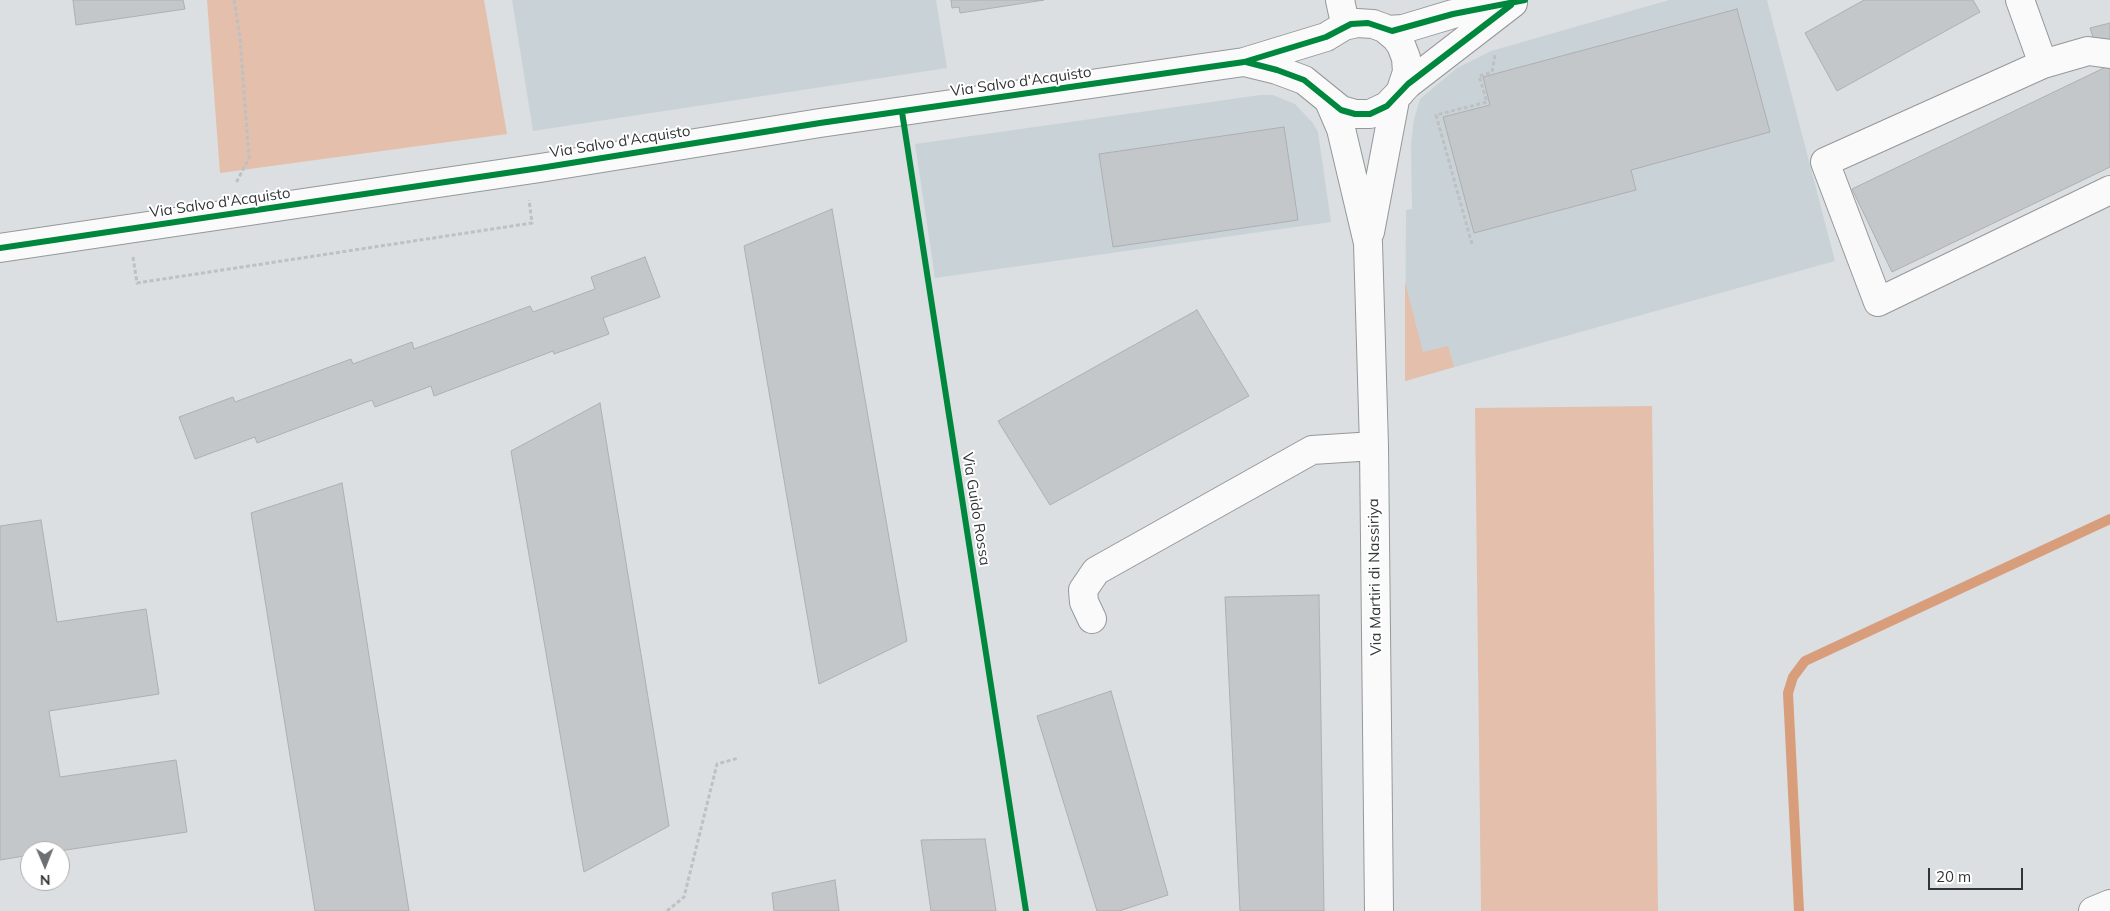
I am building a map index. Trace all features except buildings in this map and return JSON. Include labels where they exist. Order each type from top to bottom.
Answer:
[{"type":"street","points":[[2020,0],[2043,64]]},
{"type":"street","points":[[1244,62],[1277,70],[1304,80],[1341,110],[1360,114],[1379,111],[1398,96],[1408,84],[1490,20],[1519,2]]},
{"type":"street","points":[[1341,19],[1368,23],[1387,30],[1403,29],[1453,14],[1519,2]]},
{"type":"street","points":[[1244,62],[1326,37],[1341,19]]},
{"type":"street","points":[[1326,98],[1317,81],[1315,64],[1322,44],[1341,19]]},
{"type":"street","points":[[1387,30],[1399,42],[1406,58],[1406,79],[1398,96]]},
{"type":"street","points":[[2110,54],[2088,51],[2043,64],[1825,162],[1878,302],[2110,190]]},
{"type":"street","name":"Via Salvo d'Acquisto","points":[[0,248],[540,168],[820,123],[1244,62]]},
{"type":"street","name":"Via Martiri di Nassiriya","points":[[1368,243],[1398,96]]},
{"type":"street","name":"Via Martiri di Nassiriya","points":[[1326,98],[1341,129],[1368,243],[1374,446],[1379,911]]},
{"type":"street","points":[[1092,620],[1084,602],[1083,590],[1096,571],[1312,450],[1374,446]]},
{"type":"street","points":[[2093,911],[2110,904]]},
{"type":"path","points":[[218,217],[249,158],[240,38],[234,0]]},
{"type":"path","points":[[1472,244],[1436,115],[1487,102],[1479,76],[1492,72],[1496,52],[1490,20]]},
{"type":"path","points":[[129,229],[137,284],[532,223],[528,199],[544,197],[540,168]]},
{"type":"path","points":[[667,911],[684,898],[718,764],[739,758]]},
{"type":"shaded area","points":[[207,0],[484,0],[507,134],[220,173]]},
{"type":"shaded area","points":[[512,0],[936,0],[947,68],[533,131]]},
{"type":"shaded area","points":[[1669,0],[1767,0],[1835,261],[1405,381],[1406,210],[1412,209],[1411,145],[1414,119],[1420,99],[1457,68],[1491,51]]},
{"type":"shaded area","points":[[1260,95],[1273,95],[1295,104],[1312,122],[1318,132],[1331,222],[935,278],[915,144]]},
{"type":"shaded area","points":[[1405,282],[1423,352],[1448,346],[1454,367],[1405,381]]},
{"type":"shaded area","points":[[1652,406],[1658,911],[1481,911],[1475,408]]},
{"type":"waterway","points":[[1799,911],[1788,693],[1793,677],[1805,661],[2110,519]]},
{"type":"cycle path","points":[[0,248],[540,168],[820,123],[1244,62],[1326,37],[1351,24],[1368,23],[1392,31],[1453,14],[1525,0]]},
{"type":"cycle path","points":[[1246,62],[1277,70],[1304,80],[1341,110],[1355,114],[1370,114],[1387,106],[1408,84],[1511,5]]},
{"type":"cycle path","name":"Via Guido Rossa","points":[[902,112],[1026,911]]}]
